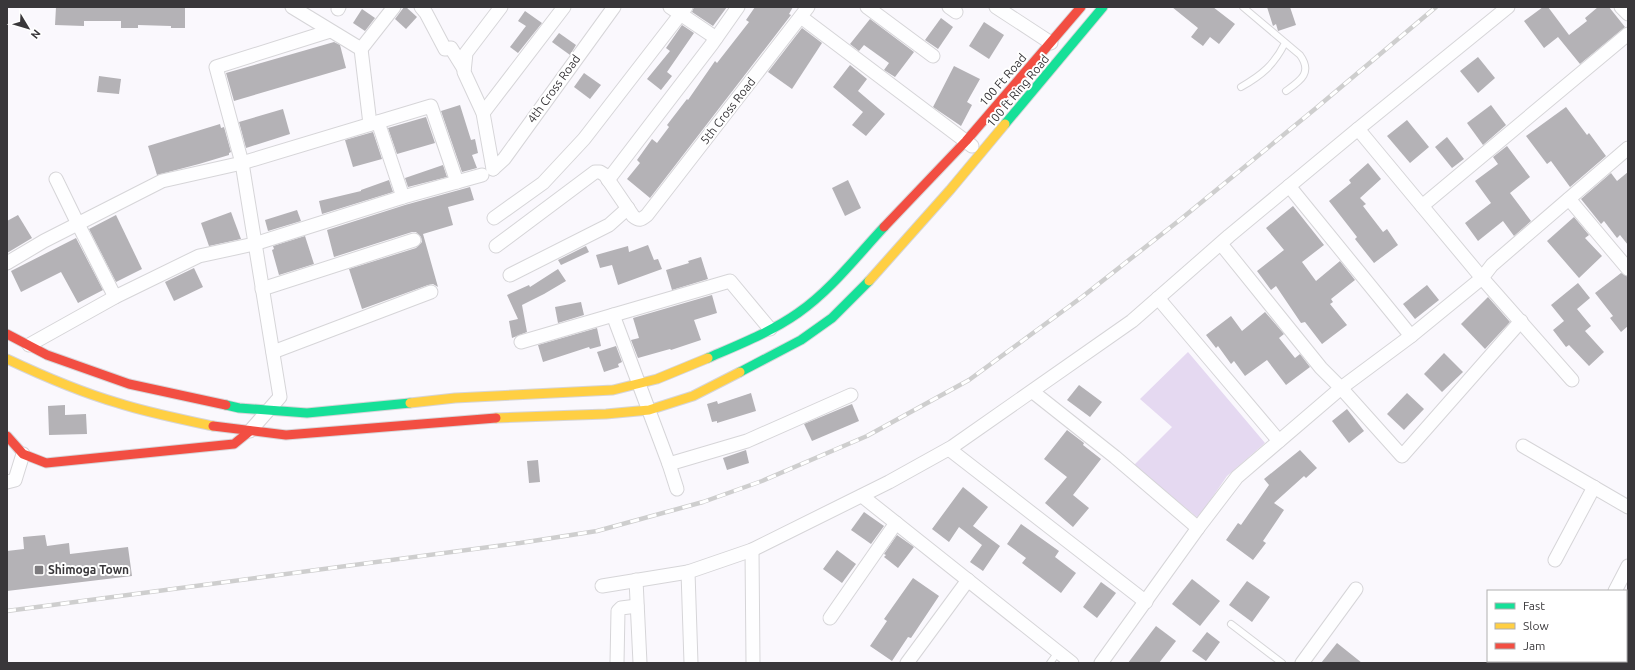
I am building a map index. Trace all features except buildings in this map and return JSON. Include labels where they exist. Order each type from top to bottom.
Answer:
[{"type":"main road","name":"100 Ft Road","points":[[7,334],[47,355],[129,384],[239,408],[268,411],[307,413],[455,398],[613,390],[639,385],[680,371],[790,319],[823,292],[966,141],[1081,7]]},
{"type":"main road","name":"100 ft Ring Road","points":[[7,359],[48,378],[116,403],[170,417],[219,427],[286,435],[457,420],[606,414],[649,410],[693,396],[801,340],[826,323],[872,278],[950,190],[1103,7]]},
{"type":"main road","points":[[7,436],[23,454],[46,463],[234,444],[250,431]]},
{"type":"street","points":[[292,7],[330,32],[361,49]]},
{"type":"street","points":[[394,7],[361,49],[374,123],[403,197]]},
{"type":"street","points":[[29,345],[116,297],[199,256],[254,244],[488,172],[483,113],[464,69],[451,48],[445,49],[421,7]]},
{"type":"street","points":[[464,69],[466,53],[501,7]]},
{"type":"street","points":[[483,113],[564,7]]},
{"type":"street","name":"4th Cross Road","points":[[488,172],[504,158],[614,7]]},
{"type":"street","points":[[670,7],[683,11],[716,38]]},
{"type":"street","points":[[608,180],[738,7]]},
{"type":"street","points":[[867,7],[933,56]]},
{"type":"street","points":[[996,7],[1051,43]]},
{"type":"street","points":[[602,586],[688,572],[752,550],[862,496],[949,449],[1033,392],[1132,321],[1289,186],[1508,7]]},
{"type":"street","points":[[1620,7],[1628,14]]},
{"type":"street","points":[[494,218],[543,183],[561,165],[584,139],[683,11]]},
{"type":"street","points":[[804,12],[919,106],[981,154]]},
{"type":"street","name":"5th Cross Road","points":[[628,208],[638,220],[641,220],[647,215],[804,12]]},
{"type":"street","points":[[250,431],[280,397],[242,163],[216,67],[330,32]]},
{"type":"street","points":[[1422,206],[1628,34]]},
{"type":"street","points":[[7,263],[44,241],[162,181],[242,163],[431,106],[457,182]]},
{"type":"street","points":[[1358,129],[1482,278],[1572,380]]},
{"type":"street","points":[[1101,663],[1236,476],[1341,388],[1411,336],[1482,278],[1492,265],[1628,148]]},
{"type":"street","points":[[496,246],[595,172],[600,172],[608,180],[628,208],[609,225],[510,276]]},
{"type":"street","points":[[56,179],[116,297]]},
{"type":"street","points":[[1289,186],[1411,336]]},
{"type":"street","points":[[1569,199],[1628,269]]},
{"type":"street","points":[[262,289],[414,240]]},
{"type":"street","points":[[1221,244],[1321,368],[1402,456],[1521,321]]},
{"type":"street","points":[[521,342],[730,281],[770,329]]},
{"type":"street","points":[[272,352],[431,292]]},
{"type":"street","points":[[1158,298],[1279,441]]},
{"type":"street","points":[[613,315],[677,489]]},
{"type":"street","points":[[1033,392],[1115,457],[1198,528]]},
{"type":"street","points":[[669,464],[747,441],[851,394]]},
{"type":"street","points":[[1523,446],[1628,507]]},
{"type":"street","points":[[949,449],[1146,602]]},
{"type":"street","points":[[7,482],[15,480],[23,454]]},
{"type":"street","points":[[1555,560],[1594,487]]},
{"type":"street","points":[[862,496],[1072,663]]},
{"type":"street","points":[[830,618],[896,523]]},
{"type":"street","points":[[752,550],[753,663]]},
{"type":"street","points":[[1616,590],[1628,566]]},
{"type":"street","points":[[688,572],[691,663]]},
{"type":"street","points":[[636,580],[640,663]]},
{"type":"street","points":[[906,663],[968,580]]},
{"type":"street","points":[[1302,663],[1356,589]]},
{"type":"street","points":[[617,663],[617,614],[621,608],[637,606]]},
{"type":"lane","points":[[1243,7],[1300,55],[1305,63],[1306,71],[1300,81],[1286,92]]},
{"type":"lane","points":[[1241,87],[1257,78],[1270,67],[1279,56],[1285,43]]},
{"type":"lane","points":[[1231,624],[1282,663]]},
{"type":"lane","points":[[1050,663],[1058,652]]},
{"type":"shaded area","points":[[1188,352],[1265,443],[1227,476],[1198,518],[1134,465],[1172,427],[1140,399]]},
{"type":"railway","points":[[7,611],[520,543],[597,531],[703,502],[762,481],[867,436],[969,380],[1082,297],[1181,219],[1436,7]]},
{"type":"traffic: fast","points":[[1005,124],[1103,7]]},
{"type":"traffic: fast","points":[[708,358],[766,332],[798,313],[822,294],[884,227]]},
{"type":"traffic: fast","points":[[740,372],[801,340],[832,318],[869,281]]},
{"type":"traffic: fast","points":[[226,405],[239,408],[307,413],[410,403]]},
{"type":"traffic: slow","points":[[869,281],[950,190],[1005,124]]},
{"type":"traffic: slow","points":[[410,403],[455,398],[613,390],[657,379],[708,358]]},
{"type":"traffic: slow","points":[[7,359],[34,372],[104,399],[153,413],[213,426]]},
{"type":"traffic: slow","points":[[496,418],[606,414],[649,410],[693,396],[740,372]]},
{"type":"traffic: jam","points":[[884,227],[966,141],[1081,7]]},
{"type":"traffic: jam","points":[[7,334],[47,355],[129,384],[226,405]]},
{"type":"traffic: jam","points":[[213,426],[286,435],[496,418]]},
{"type":"traffic: jam","points":[[7,436],[23,454],[46,463],[234,444],[250,431]]},
{"type":"place","name":"Shimoga Town","points":[[39,570]]}]
